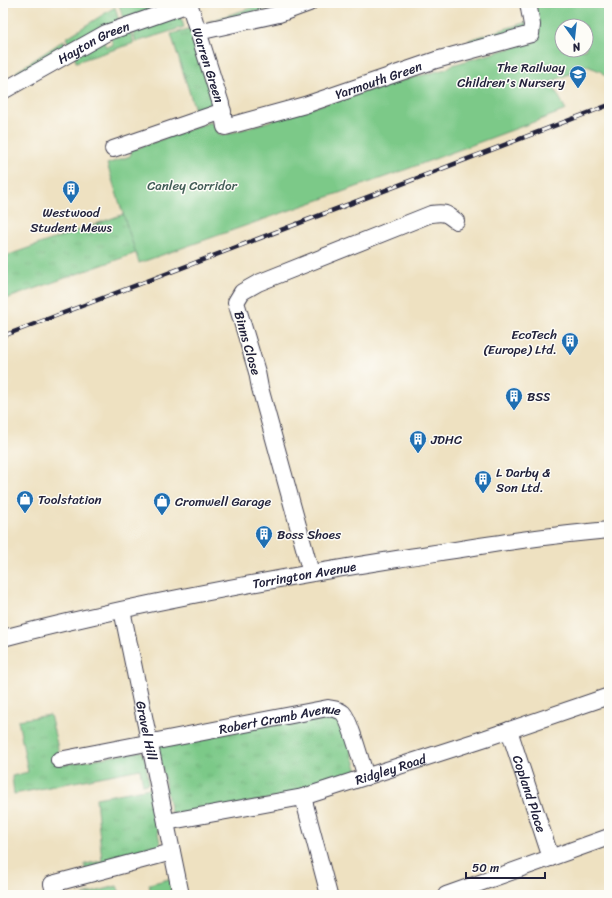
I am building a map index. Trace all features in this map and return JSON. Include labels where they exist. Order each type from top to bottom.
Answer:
[{"type":"street","name":"Warren Green","points":[[189,3],[223,111],[225,127]]},
{"type":"street","name":"Hayton Green","points":[[3,92],[106,33],[189,3]]},
{"type":"street","points":[[198,32],[279,14],[309,3]]},
{"type":"street","name":"Yarmouth Green","points":[[225,127],[305,105],[436,60],[532,34],[528,3]]},
{"type":"street","points":[[113,149],[223,111]]},
{"type":"street","name":"Binns Close","points":[[311,573],[260,388],[257,372],[236,302],[242,292],[258,283],[431,214],[441,213],[449,215],[456,221]]},
{"type":"street","name":"Torrington Avenue","points":[[3,638],[122,610],[311,573],[526,539],[609,530]]},
{"type":"street","name":"Gravel Hill","points":[[122,610],[181,895]]},
{"type":"street","name":"Ridgley Road","points":[[166,822],[303,797],[609,696]]},
{"type":"street","name":"Robert Cramb Avenue","points":[[149,742],[328,708],[337,709],[343,713],[348,722],[366,777]]},
{"type":"street","name":"Copland Place","points":[[509,730],[551,858]]},
{"type":"street","points":[[59,760],[149,742]]},
{"type":"street","points":[[303,797],[329,895]]},
{"type":"street","points":[[446,895],[609,837]]},
{"type":"street","points":[[55,895],[52,884],[172,852]]},
{"type":"green space","points":[[173,3],[123,19],[119,4]]},
{"type":"green space","points":[[268,3],[270,9],[207,22]]},
{"type":"green space","name":"Canley Corridor","points":[[609,3],[609,79],[600,71],[587,66],[551,82],[566,110],[402,171],[139,263],[107,164],[130,156],[132,150],[210,122],[214,125],[219,134],[225,135],[385,85],[446,69],[452,65],[536,41],[539,33],[535,4]]},
{"type":"green space","points":[[115,7],[119,21],[70,46],[66,38]]},
{"type":"green space","points":[[179,11],[184,27],[136,42],[131,27]]},
{"type":"green space","points":[[527,22],[527,27],[471,47],[469,40]]},
{"type":"green space","points":[[129,28],[134,43],[76,62],[74,55],[103,39],[106,47],[113,45],[110,35]]},
{"type":"green space","points":[[192,28],[214,104],[195,110],[171,34]]},
{"type":"green space","points":[[64,40],[66,48],[18,75],[16,72]]},
{"type":"green space","points":[[124,214],[136,253],[3,300],[3,257]]},
{"type":"green space","points":[[326,712],[340,718],[359,774],[312,791],[183,815],[171,813],[157,743]]},
{"type":"green space","points":[[50,715],[62,765],[141,751],[145,759],[149,783],[143,785],[140,769],[14,794],[12,776],[28,772],[18,720]]},
{"type":"green space","points":[[150,788],[161,849],[85,872],[85,864],[102,861],[96,798]]},
{"type":"green space","points":[[169,879],[172,895],[151,895],[149,884]]},
{"type":"green space","points":[[117,886],[120,893],[123,892],[124,895],[83,895]]},
{"type":"railway","points":[[3,336],[609,105]]},
{"type":"place","name":"The Railway Children's Nursery","points":[[578,89]]},
{"type":"place","name":"Westwood Student Mews","points":[[71,204]]},
{"type":"place","name":"EcoTech (Europe) Ltd.","points":[[570,356]]},
{"type":"place","name":"BSS","points":[[514,411]]},
{"type":"place","name":"JDHC","points":[[418,454]]},
{"type":"place","name":"L Darby & Son Ltd.","points":[[483,494]]},
{"type":"place","name":"Toolstation","points":[[25,514]]},
{"type":"place","name":"Cromwell Garage","points":[[162,516]]},
{"type":"place","name":"Boss Shoes","points":[[264,549]]}]
